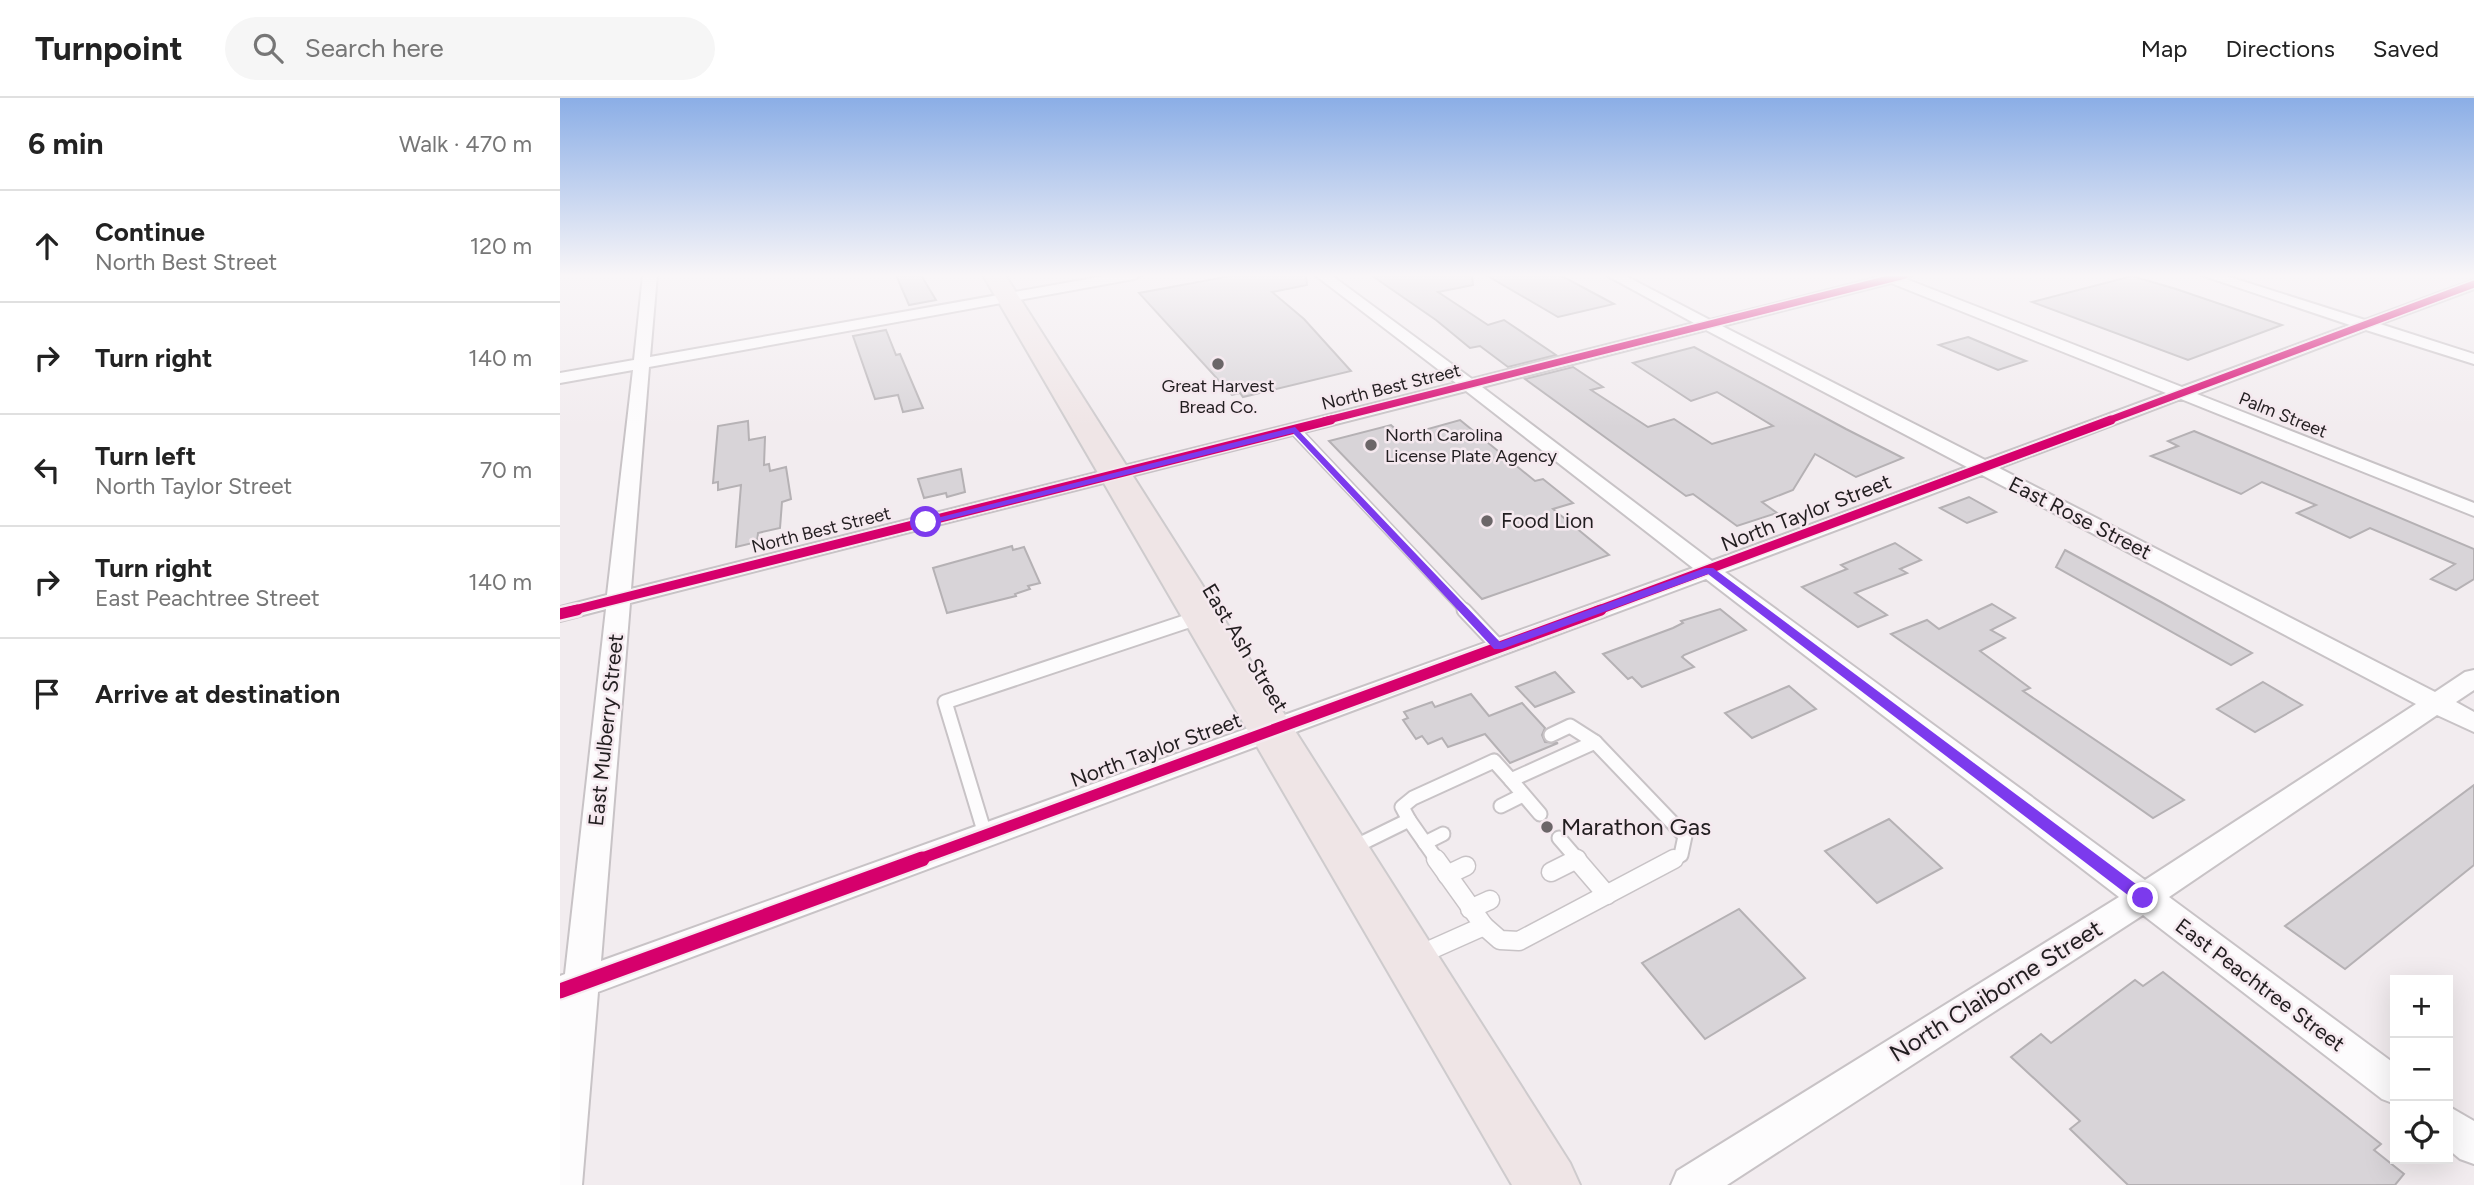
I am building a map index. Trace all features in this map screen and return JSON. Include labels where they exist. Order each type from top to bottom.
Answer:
[{"type":"main road","name":"East Ash Street","points":[[1024,326],[1548,1185]]},
{"type":"street","name":"East Mulberry Street","points":[[562,1185],[571,987],[619,598],[645,326]]},
{"type":"street","points":[[560,378],[818,326]]},
{"type":"street","name":"East Peachtree Street","points":[[1390,326],[1709,570],[2390,1082]]},
{"type":"street","name":"North Best Street","points":[[560,614],[1706,326]]},
{"type":"street","name":"East Rose Street","points":[[1710,326],[2474,723]]},
{"type":"street","name":"Palm Street","points":[[2015,326],[2474,510]]},
{"type":"street","points":[[2368,326],[2474,359]]},
{"type":"street","name":"North Taylor Street","points":[[571,987],[1709,570],[2179,393],[2368,326]]},
{"type":"street","name":"North Claiborne Street","points":[[1690,1185],[2143,898],[2474,678]]},
{"type":"street","points":[[2453,1129],[2474,1145]]},
{"type":"lane","points":[[1295,430],[1498,646]]},
{"type":"lane","points":[[985,834],[945,702],[1203,616]]},
{"type":"lane","points":[[1540,814],[1511,780],[1499,759],[1413,798],[1402,807],[1471,909],[1484,926],[1500,940],[1519,941],[1681,855],[1685,836],[1595,742],[1570,726],[1551,735]]},
{"type":"lane","points":[[1511,780],[1595,742]]},
{"type":"lane","points":[[1501,806],[1523,795]]},
{"type":"lane","points":[[1345,851],[1409,820]]},
{"type":"lane","points":[[1425,843],[1443,834]]},
{"type":"lane","points":[[1559,838],[1607,895]]},
{"type":"lane","points":[[1551,872],[1577,859]]},
{"type":"lane","points":[[1447,875],[1466,866]]},
{"type":"lane","points":[[1471,909],[1490,900]]},
{"type":"lane","points":[[1411,959],[1484,926]]},
{"type":"building","points":[[1169,326],[1310,326],[1351,371],[1243,397],[1240,393],[1232,395]]},
{"type":"building","points":[[1443,326],[1513,326],[1556,355],[1508,367],[1480,346],[1470,348]]},
{"type":"building","points":[[2096,326],[2280,326],[2188,360]]},
{"type":"building","points":[[886,330],[896,355],[900,354],[923,408],[903,412],[898,395],[875,399],[853,336]]},
{"type":"building","points":[[1968,337],[2026,361],[1998,370],[1939,345]]},
{"type":"building","points":[[1694,347],[1903,458],[1856,477],[1815,454],[1793,490],[1762,502],[1777,513],[1737,526],[1693,494],[1686,496],[1525,379],[1573,367],[1603,387],[1591,390],[1648,427],[1674,419],[1712,444],[1773,426],[1717,392],[1691,401],[1633,363]]},
{"type":"building","points":[[1460,420],[1535,481],[1543,479],[1573,503],[1553,509],[1609,555],[1482,599],[1329,441],[1391,425],[1403,436]]},
{"type":"building","points":[[748,421],[749,440],[765,437],[764,465],[769,464],[770,471],[786,467],[791,499],[782,502],[780,528],[758,533],[757,542],[736,547],[741,485],[718,490],[718,482],[713,483],[718,426]]},
{"type":"building","points":[[2194,431],[2474,549],[2474,579],[2456,590],[2431,579],[2455,564],[2370,528],[2350,538],[2297,513],[2316,505],[2262,482],[2241,494],[2151,456],[2178,446],[2168,441]]},
{"type":"building","points":[[961,469],[965,492],[947,497],[946,493],[924,498],[918,479]]},
{"type":"building","points":[[1969,497],[1996,512],[1967,523],[1940,508]]},
{"type":"building","points":[[1895,543],[1921,560],[1900,569],[1907,573],[1855,593],[1887,615],[1858,627],[1802,587],[1847,569],[1841,565]]},
{"type":"building","points":[[1012,546],[1013,550],[1024,547],[1040,583],[1028,586],[1030,589],[1015,594],[1016,596],[947,613],[933,568]]},
{"type":"building","points":[[2065,550],[2252,653],[2231,665],[2056,567]]},
{"type":"building","points":[[1992,604],[2015,618],[1991,630],[2005,638],[1980,651],[2030,688],[2023,691],[2184,800],[2153,818],[1891,634],[1927,620],[1939,629]]},
{"type":"building","points":[[1720,609],[1746,630],[1684,655],[1682,657],[1694,667],[1642,687],[1632,677],[1628,679],[1603,654],[1673,628],[1683,623],[1681,621]]},
{"type":"building","points":[[1555,672],[1574,692],[1535,707],[1516,687]]},
{"type":"building","points":[[2263,682],[2302,705],[2255,732],[2217,709]]},
{"type":"building","points":[[1789,686],[1816,709],[1752,738],[1725,713]]},
{"type":"building","points":[[1471,694],[1489,716],[1522,703],[1545,728],[1542,735],[1545,742],[1558,743],[1510,763],[1485,734],[1448,747],[1442,738],[1428,744],[1422,736],[1416,739],[1403,720],[1408,718],[1404,712],[1432,702],[1435,707]]},
{"type":"building","points":[[2474,785],[2474,865],[2345,969],[2285,926]]},
{"type":"building","points":[[1889,819],[1942,868],[1877,903],[1825,851]]},
{"type":"building","points":[[1739,909],[1805,978],[1705,1039],[1642,963]]},
{"type":"building","points":[[2163,972],[2381,1144],[2374,1150],[2404,1174],[2395,1185],[2128,1185],[2070,1129],[2080,1121],[2011,1057],[2041,1034],[2051,1043],[2135,980],[2143,986]]},
{"type":"cycle path","points":[[560,614],[1704,326]]},
{"type":"cycle path","points":[[560,991],[1709,570],[2362,326]]},
{"type":"place","name":"Great Harvest Bread Co.","points":[[1218,364]]},
{"type":"place","name":"North Carolina License Plate Agency","points":[[1371,445]]},
{"type":"place","name":"Food Lion","points":[[1487,521]]},
{"type":"place","name":"Marathon Gas","points":[[1547,827]]},
{"type":"route","points":[[926,522],[1295,430],[1498,646],[1709,570],[2143,898]]}]
